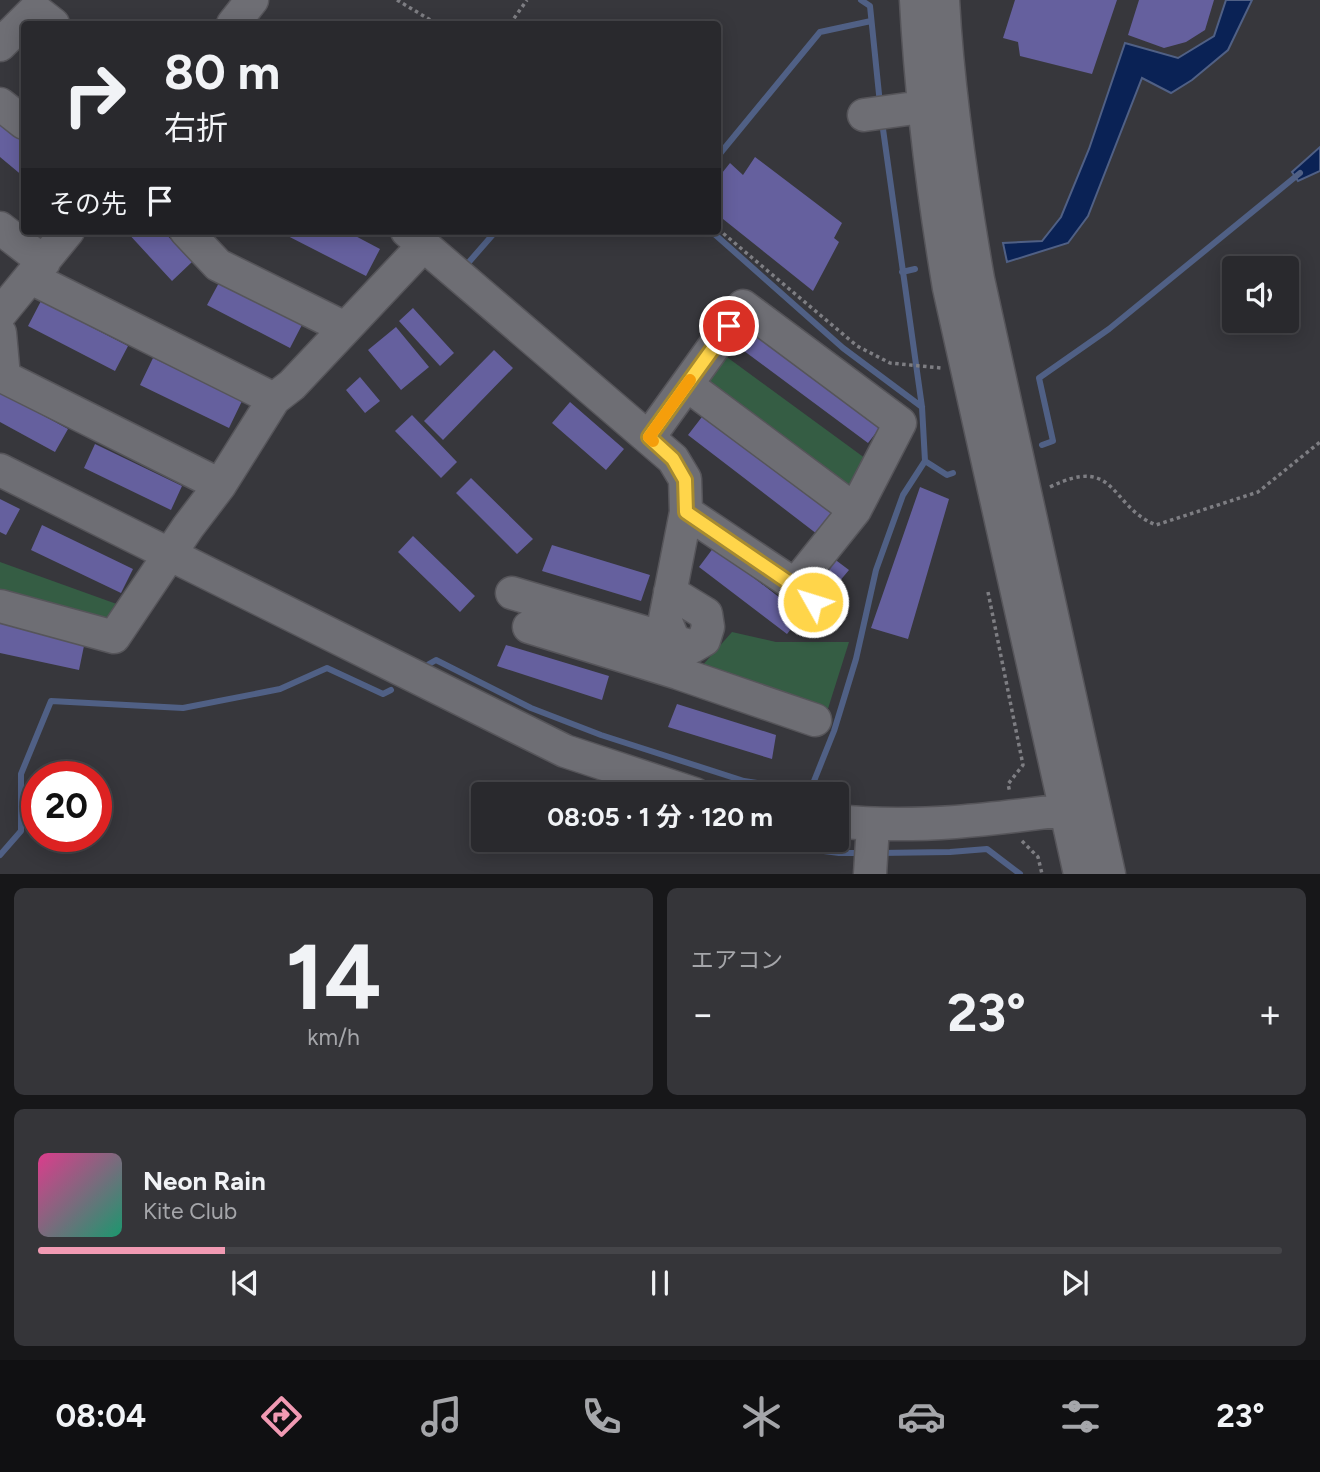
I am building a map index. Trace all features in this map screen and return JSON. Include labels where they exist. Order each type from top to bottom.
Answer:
[{"type":"street","points":[[235,21],[252,0]]},
{"type":"street","points":[[916,0],[918,49],[939,105],[964,201],[978,279],[1027,500],[1080,807],[1080,873]]},
{"type":"street","points":[[943,0],[936,208],[949,288],[1080,807],[1109,873]]},
{"type":"street","points":[[0,45],[21,28]]},
{"type":"street","points":[[0,104],[21,121]]},
{"type":"street","points":[[876,113],[939,105]]},
{"type":"street","points":[[0,228],[38,270],[274,399]]},
{"type":"street","points":[[65,235],[1,323],[4,377],[220,485]]},
{"type":"street","points":[[190,235],[218,265],[345,328]]},
{"type":"street","points":[[0,606],[114,637],[188,527],[220,485],[274,399],[292,385],[345,328],[415,238],[673,459],[685,480],[686,512],[665,619],[679,653]]},
{"type":"street","points":[[649,437],[743,306],[900,423],[855,510],[804,594],[686,512]]},
{"type":"street","points":[[687,385],[855,510]]},
{"type":"street","points":[[0,470],[565,751],[659,782]]},
{"type":"street","points":[[512,593],[679,653],[815,720]]},
{"type":"street","points":[[529,627],[679,653]]},
{"type":"street","points":[[849,831],[872,850],[1007,818],[1080,807]]},
{"type":"path","points":[[397,0],[432,21]]},
{"type":"path","points":[[512,21],[527,0]]},
{"type":"path","points":[[721,232],[857,346],[890,363],[941,368]]},
{"type":"path","points":[[1027,500],[1070,477],[1091,476],[1111,486],[1142,519],[1156,525],[1258,492],[1320,442]]},
{"type":"path","points":[[1021,836],[1023,844],[1038,857],[1042,873]]},
{"type":"green space","points":[[720,352],[873,464],[853,498],[698,383]]},
{"type":"green space","points":[[0,562],[125,607],[111,626],[0,598]]},
{"type":"green space","points":[[732,632],[776,642],[849,642],[826,715],[701,667]]},
{"type":"water","points":[[1226,0],[1252,0],[1228,50],[1192,80],[1171,93],[1142,78],[1088,216],[1068,243],[1007,262],[1003,243],[1042,241],[1061,217],[1089,149],[1125,43],[1178,58],[1214,36]]},
{"type":"water","points":[[1320,147],[1320,171],[1298,181],[1292,172]]},
{"type":"building","points":[[1015,0],[1117,0],[1092,74],[1020,56],[1018,42],[1003,38]]},
{"type":"building","points":[[1139,0],[1214,0],[1205,30],[1186,42],[1164,48],[1128,35]]},
{"type":"building","points":[[0,123],[21,140],[21,174],[0,157]]},
{"type":"building","points":[[755,157],[842,223],[834,238],[839,242],[813,291],[721,217],[721,174],[730,163],[743,175]]},
{"type":"building","points":[[130,235],[167,235],[192,262],[172,281]]},
{"type":"building","points":[[286,235],[354,235],[380,249],[366,276]]},
{"type":"building","points":[[221,279],[304,321],[290,348],[207,305]]},
{"type":"building","points":[[41,301],[128,346],[115,371],[28,326]]},
{"type":"building","points":[[413,308],[454,353],[440,366],[399,321]]},
{"type":"building","points":[[396,327],[429,367],[401,390],[368,350]]},
{"type":"building","points":[[750,327],[882,425],[868,443],[736,345]]},
{"type":"building","points":[[494,350],[513,368],[443,440],[424,421]]},
{"type":"building","points":[[153,358],[242,401],[229,428],[140,385]]},
{"type":"building","points":[[360,377],[380,401],[365,413],[346,390]]},
{"type":"building","points":[[0,392],[68,429],[55,452],[0,422]]},
{"type":"building","points":[[570,402],[624,449],[606,470],[552,423]]},
{"type":"building","points":[[705,413],[834,511],[817,534],[688,435]]},
{"type":"building","points":[[412,415],[457,462],[441,478],[395,431]]},
{"type":"building","points":[[95,444],[182,486],[171,510],[84,468]]},
{"type":"building","points":[[471,478],[533,539],[517,554],[456,493]]},
{"type":"building","points":[[920,487],[949,499],[908,639],[871,628]]},
{"type":"building","points":[[0,499],[20,509],[6,535],[0,532]]},
{"type":"building","points":[[42,525],[133,569],[121,593],[31,550]]},
{"type":"building","points":[[413,536],[475,596],[460,612],[398,552]]},
{"type":"building","points":[[552,545],[650,575],[641,601],[542,571]]},
{"type":"building","points":[[714,547],[802,615],[787,634],[699,567]]},
{"type":"building","points":[[833,558],[849,570],[828,595],[812,582]]},
{"type":"building","points":[[0,623],[85,641],[79,670],[0,653]]},
{"type":"building","points":[[506,645],[609,676],[602,700],[497,666]]},
{"type":"building","points":[[677,704],[776,735],[772,759],[668,727]]},
{"type":"waterway","points":[[861,0],[870,6],[880,104]]},
{"type":"waterway","points":[[721,152],[820,32],[871,21]]},
{"type":"waterway","points":[[429,664],[436,660],[531,708],[601,735],[744,781],[810,791],[834,731],[856,659],[876,570],[903,495],[925,461],[922,407],[882,122]]},
{"type":"waterway","points":[[1042,445],[1053,441],[1039,378],[1109,329],[1300,173]]},
{"type":"waterway","points":[[469,262],[493,235]]},
{"type":"waterway","points":[[716,235],[843,348],[922,407]]},
{"type":"waterway","points":[[902,272],[915,269]]},
{"type":"waterway","points":[[925,461],[947,475],[953,473]]},
{"type":"waterway","points":[[0,855],[21,831],[21,774],[51,701],[183,708],[280,689],[327,668],[383,694],[391,690]]},
{"type":"waterway","points":[[879,853],[987,849],[1020,874]]},
{"type":"waterway","points":[[832,852],[862,853]]},
{"type":"slow traffic","points":[[653,441],[649,437],[690,380]]},
{"type":"route","points":[[729,326],[649,437],[673,459],[685,480],[686,512],[813,602]]}]
